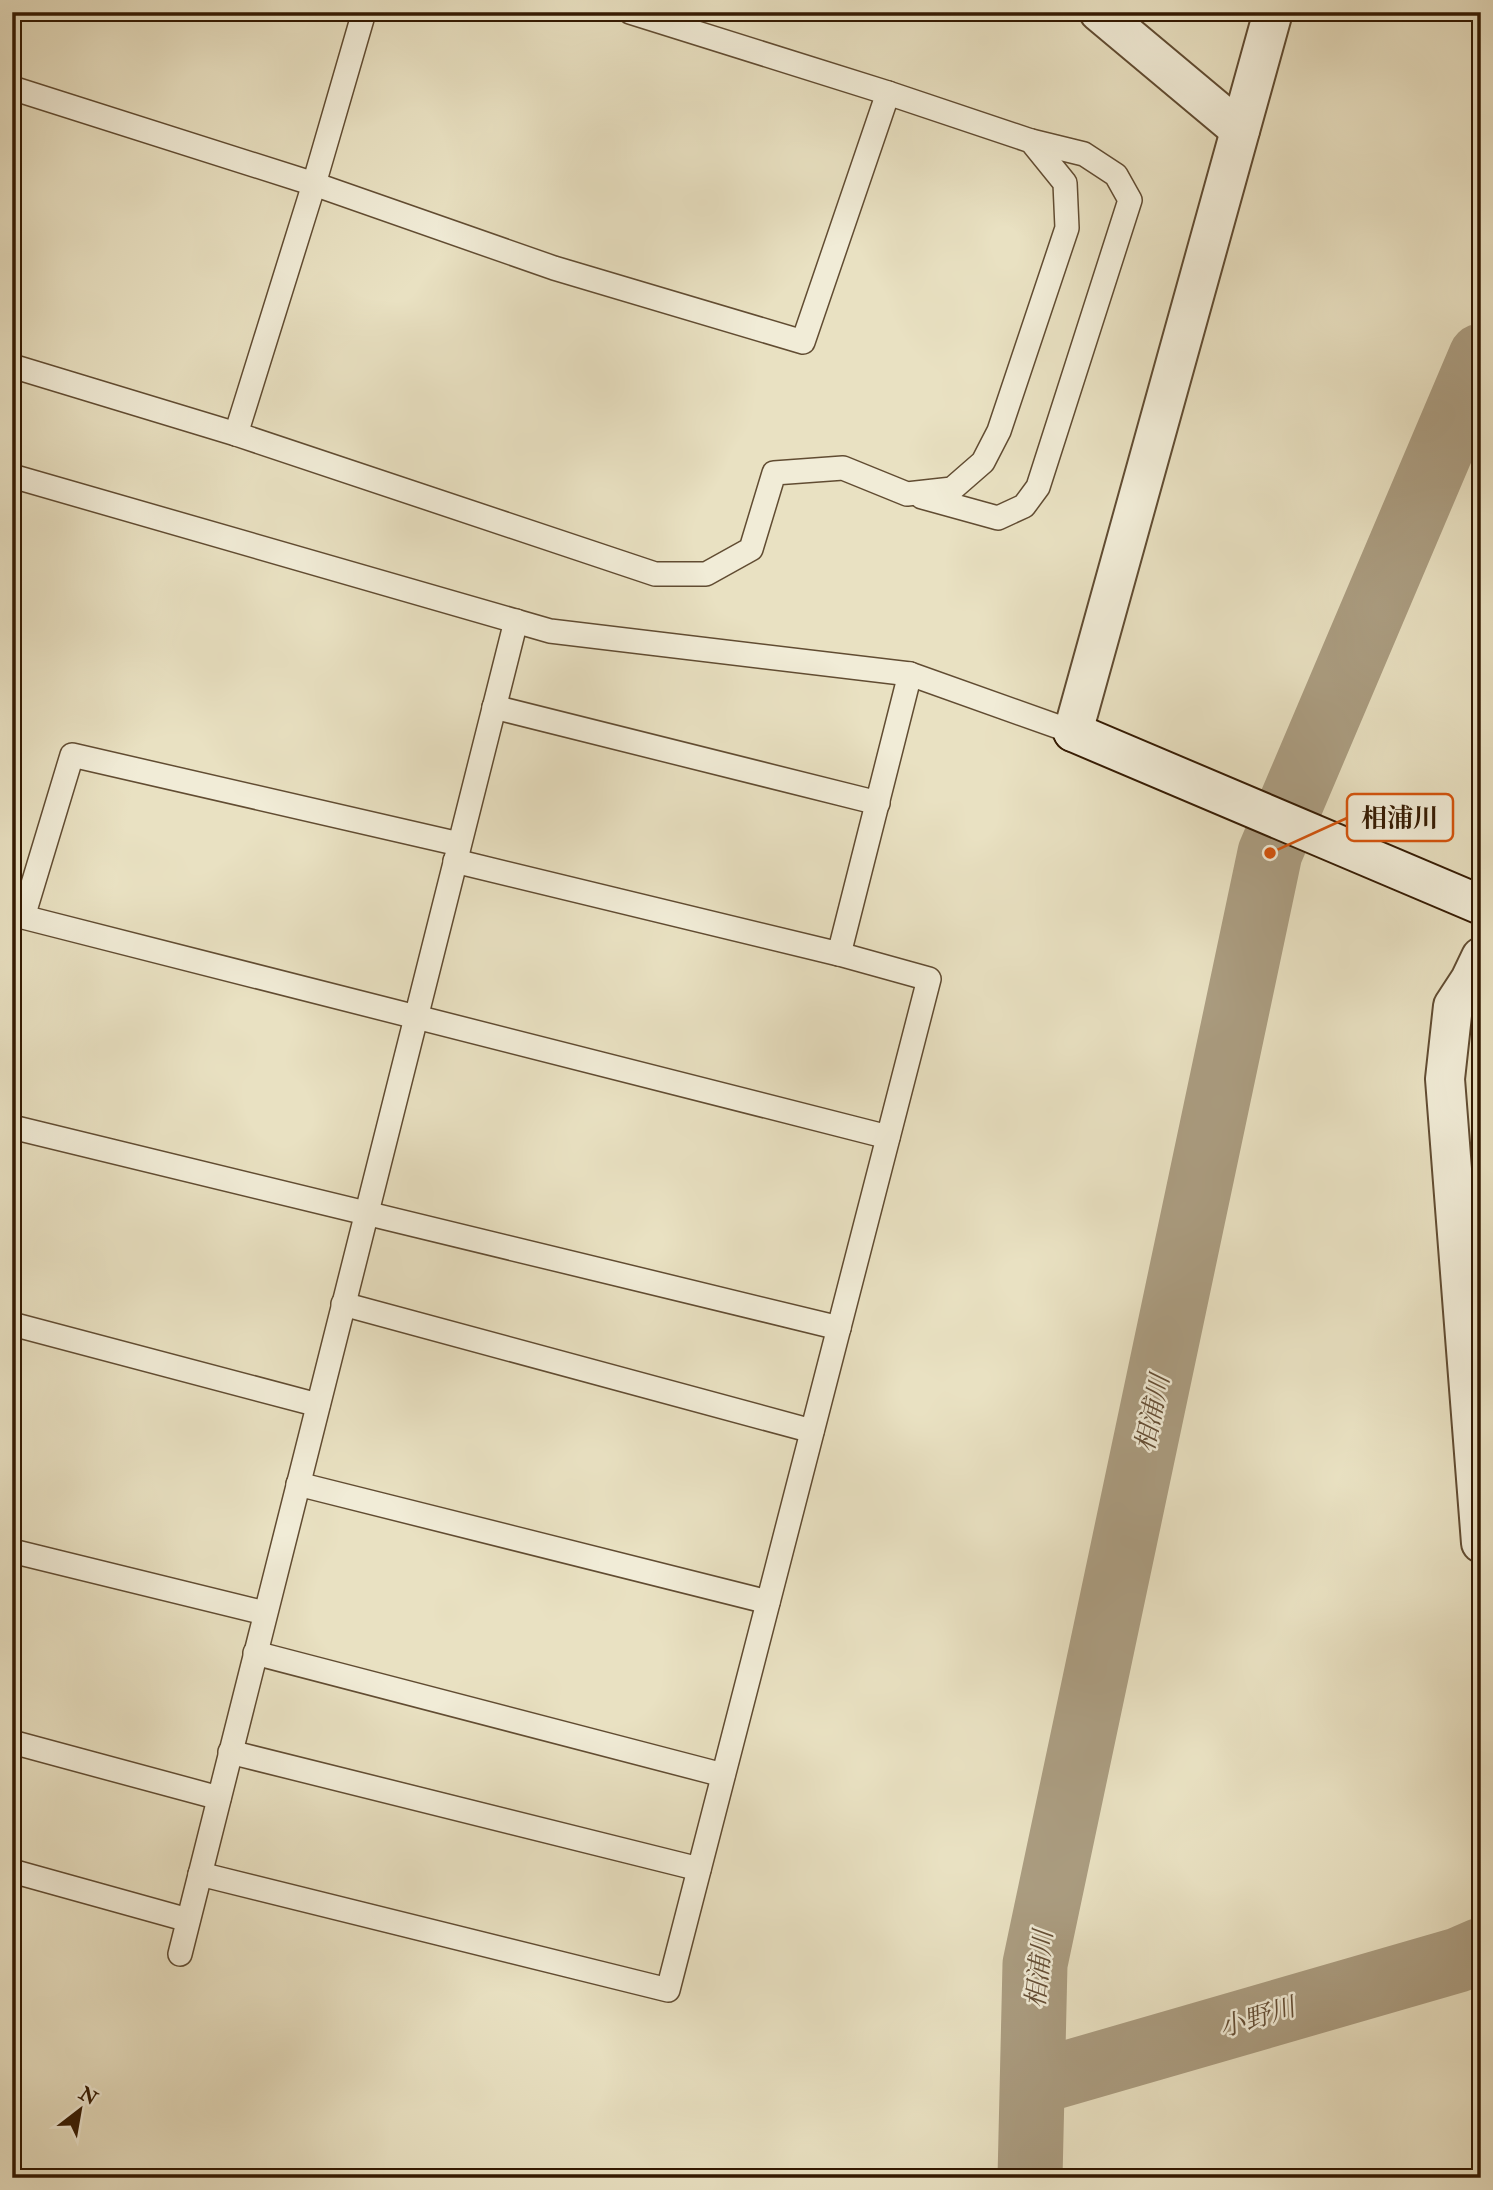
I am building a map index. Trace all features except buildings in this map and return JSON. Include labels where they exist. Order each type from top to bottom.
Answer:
[{"type":"street","points":[[1099,12],[1240,130]]},
{"type":"street","points":[[1273,12],[1073,732],[1480,905]]},
{"type":"street","points":[[1481,957],[1453,1006],[1445,1079],[1481,1544]]},
{"type":"lane","points":[[236,434],[314,184],[363,12]]},
{"type":"lane","points":[[12,366],[236,434],[655,574],[706,574],[751,549],[774,473],[843,468],[907,494],[998,518],[1024,506],[1038,487],[1130,200],[1116,175],[1084,154],[1031,141],[630,12]]},
{"type":"lane","points":[[12,88],[314,184],[554,268],[803,342],[888,93]]},
{"type":"lane","points":[[907,494],[952,489],[983,462],[999,430],[1067,228],[1065,183],[1031,141]]},
{"type":"lane","points":[[12,476],[550,631],[910,674],[1073,732]]},
{"type":"lane","points":[[180,1954],[516,621]]},
{"type":"lane","points":[[839,954],[910,674]]},
{"type":"lane","points":[[494,707],[878,803]]},
{"type":"lane","points":[[200,1874],[668,1990],[723,1775],[839,1328],[888,1138],[929,979],[457,853],[72,755],[23,917],[888,1138]]},
{"type":"lane","points":[[12,1127],[839,1328]]},
{"type":"lane","points":[[343,1304],[812,1431]]},
{"type":"lane","points":[[12,1324],[318,1405]]},
{"type":"lane","points":[[298,1484],[768,1602]]},
{"type":"lane","points":[[12,1551],[265,1613]]},
{"type":"lane","points":[[255,1653],[723,1775]]},
{"type":"lane","points":[[12,1742],[219,1798]]},
{"type":"lane","points":[[230,1752],[699,1869]]},
{"type":"lane","points":[[12,1871],[188,1920]]},
{"type":"waterway","name":"相浦川","points":[[1030,2178],[1035,1964],[1270,853],[1481,356]]},
{"type":"waterway","name":"小野川","points":[[1033,2083],[1458,1960],[1481,1950]]},
{"type":"place","name":"相浦川","points":[[1270,853]]}]
